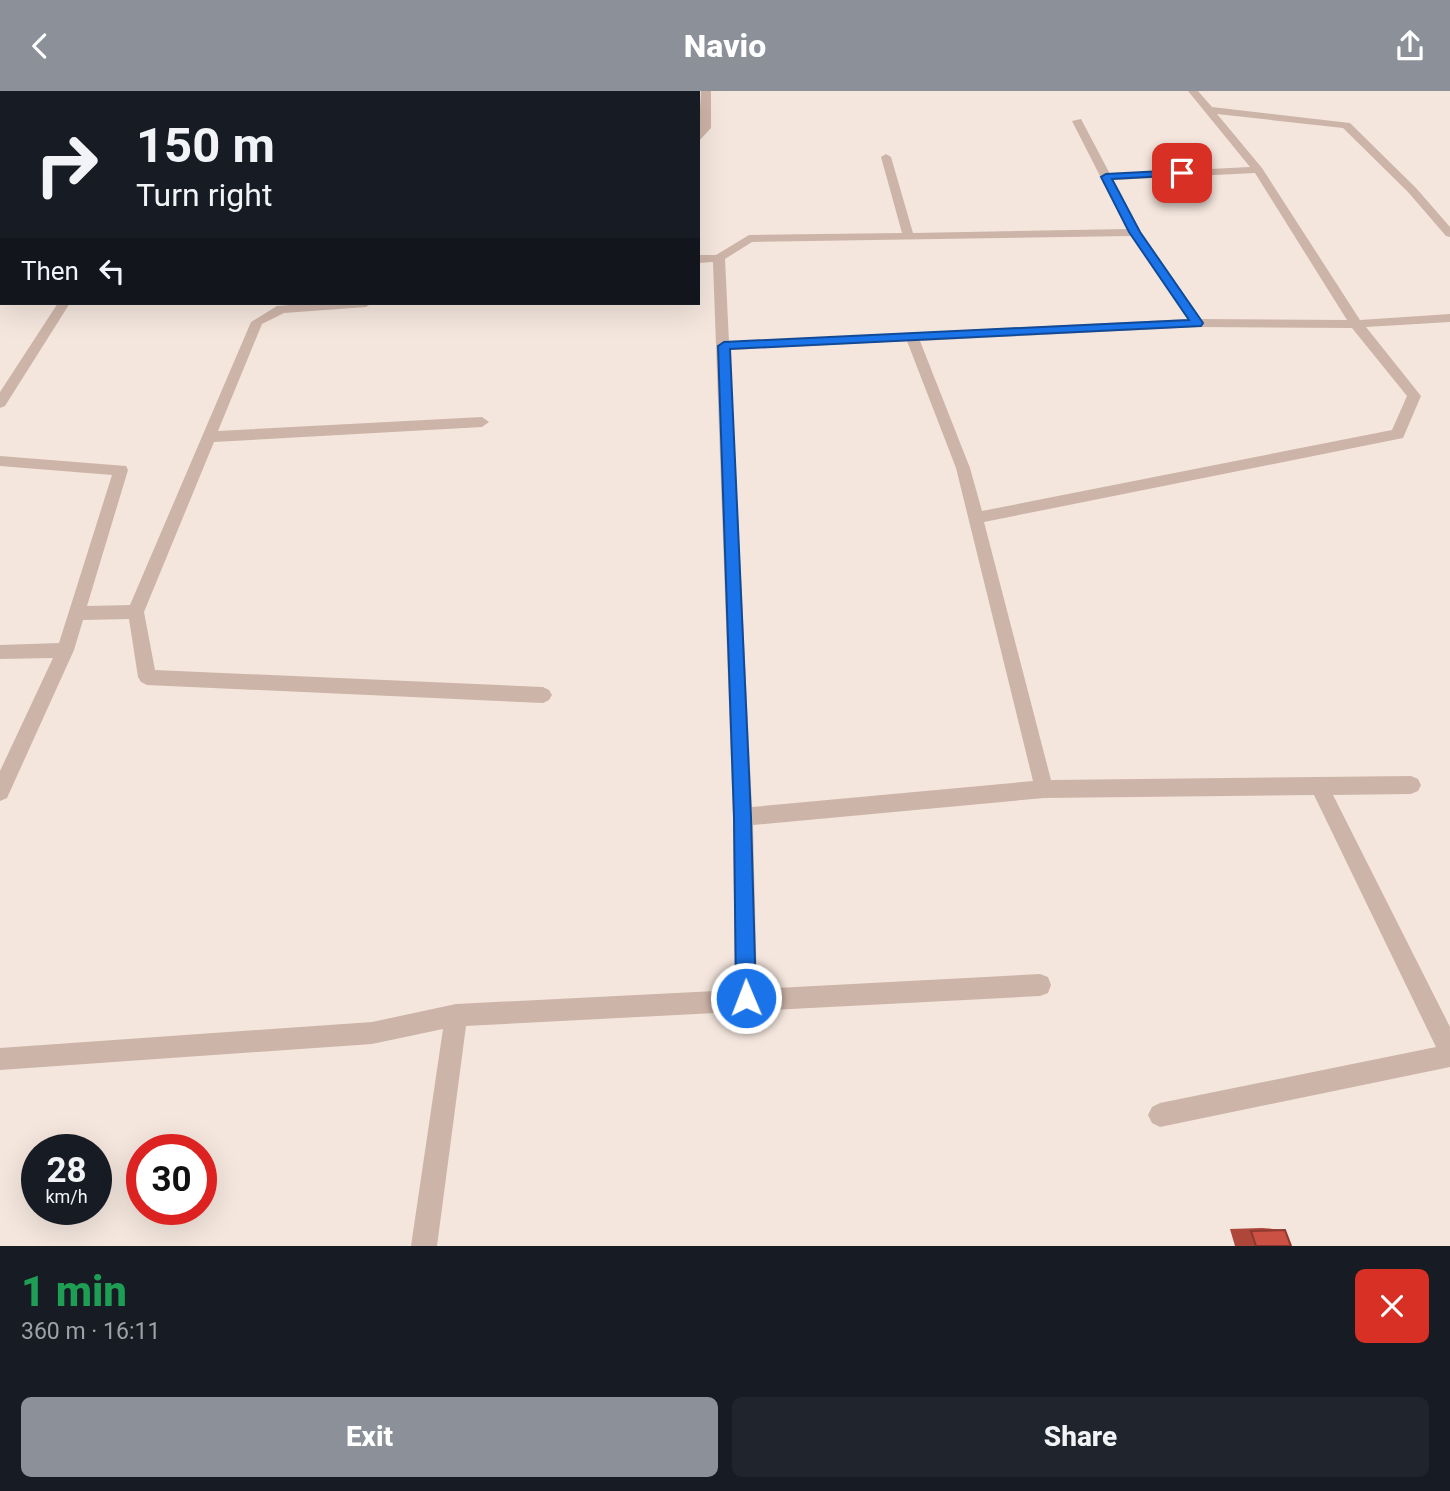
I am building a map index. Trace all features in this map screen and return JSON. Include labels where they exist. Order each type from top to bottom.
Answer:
[{"type":"street","points":[[700,136],[706,128],[706,91]]},
{"type":"street","points":[[976,518],[1398,434],[1414,396],[1356,324],[1258,170],[1193,91]]},
{"type":"street","points":[[1209,110],[1346,125],[1412,190],[1450,234]]},
{"type":"street","points":[[1077,121],[1135,232],[1197,323]]},
{"type":"street","points":[[886,157],[908,236]]},
{"type":"street","points":[[1106,177],[1258,170]]},
{"type":"street","points":[[700,259],[719,258],[750,239],[1135,232]]},
{"type":"street","points":[[719,258],[743,817],[746,998]]},
{"type":"street","points":[[0,403],[63,305]]},
{"type":"street","points":[[338,305],[281,309],[257,322],[136,612],[148,677],[543,695]]},
{"type":"street","points":[[724,346],[1197,323],[1356,324],[1450,318]]},
{"type":"street","points":[[912,338],[963,468],[1044,789]]},
{"type":"street","points":[[209,437],[482,422]]},
{"type":"street","points":[[0,461],[121,470],[65,650],[0,792]]},
{"type":"street","points":[[77,613],[136,612]]},
{"type":"street","points":[[0,652],[65,650]]},
{"type":"street","points":[[743,817],[1044,789],[1411,785]]},
{"type":"street","points":[[1319,786],[1450,1051]]},
{"type":"street","points":[[0,1059],[372,1033],[456,1015],[1040,985]]},
{"type":"street","points":[[424,1246],[456,1015]]},
{"type":"street","points":[[1160,1115],[1450,1056]]},
{"type":"building","points":[[1285,1230],[1291,1246],[1256,1246],[1251,1231]]},
{"type":"route","points":[[746,998],[743,817],[724,346],[1197,323],[1135,232],[1106,177],[1182,173]]}]
